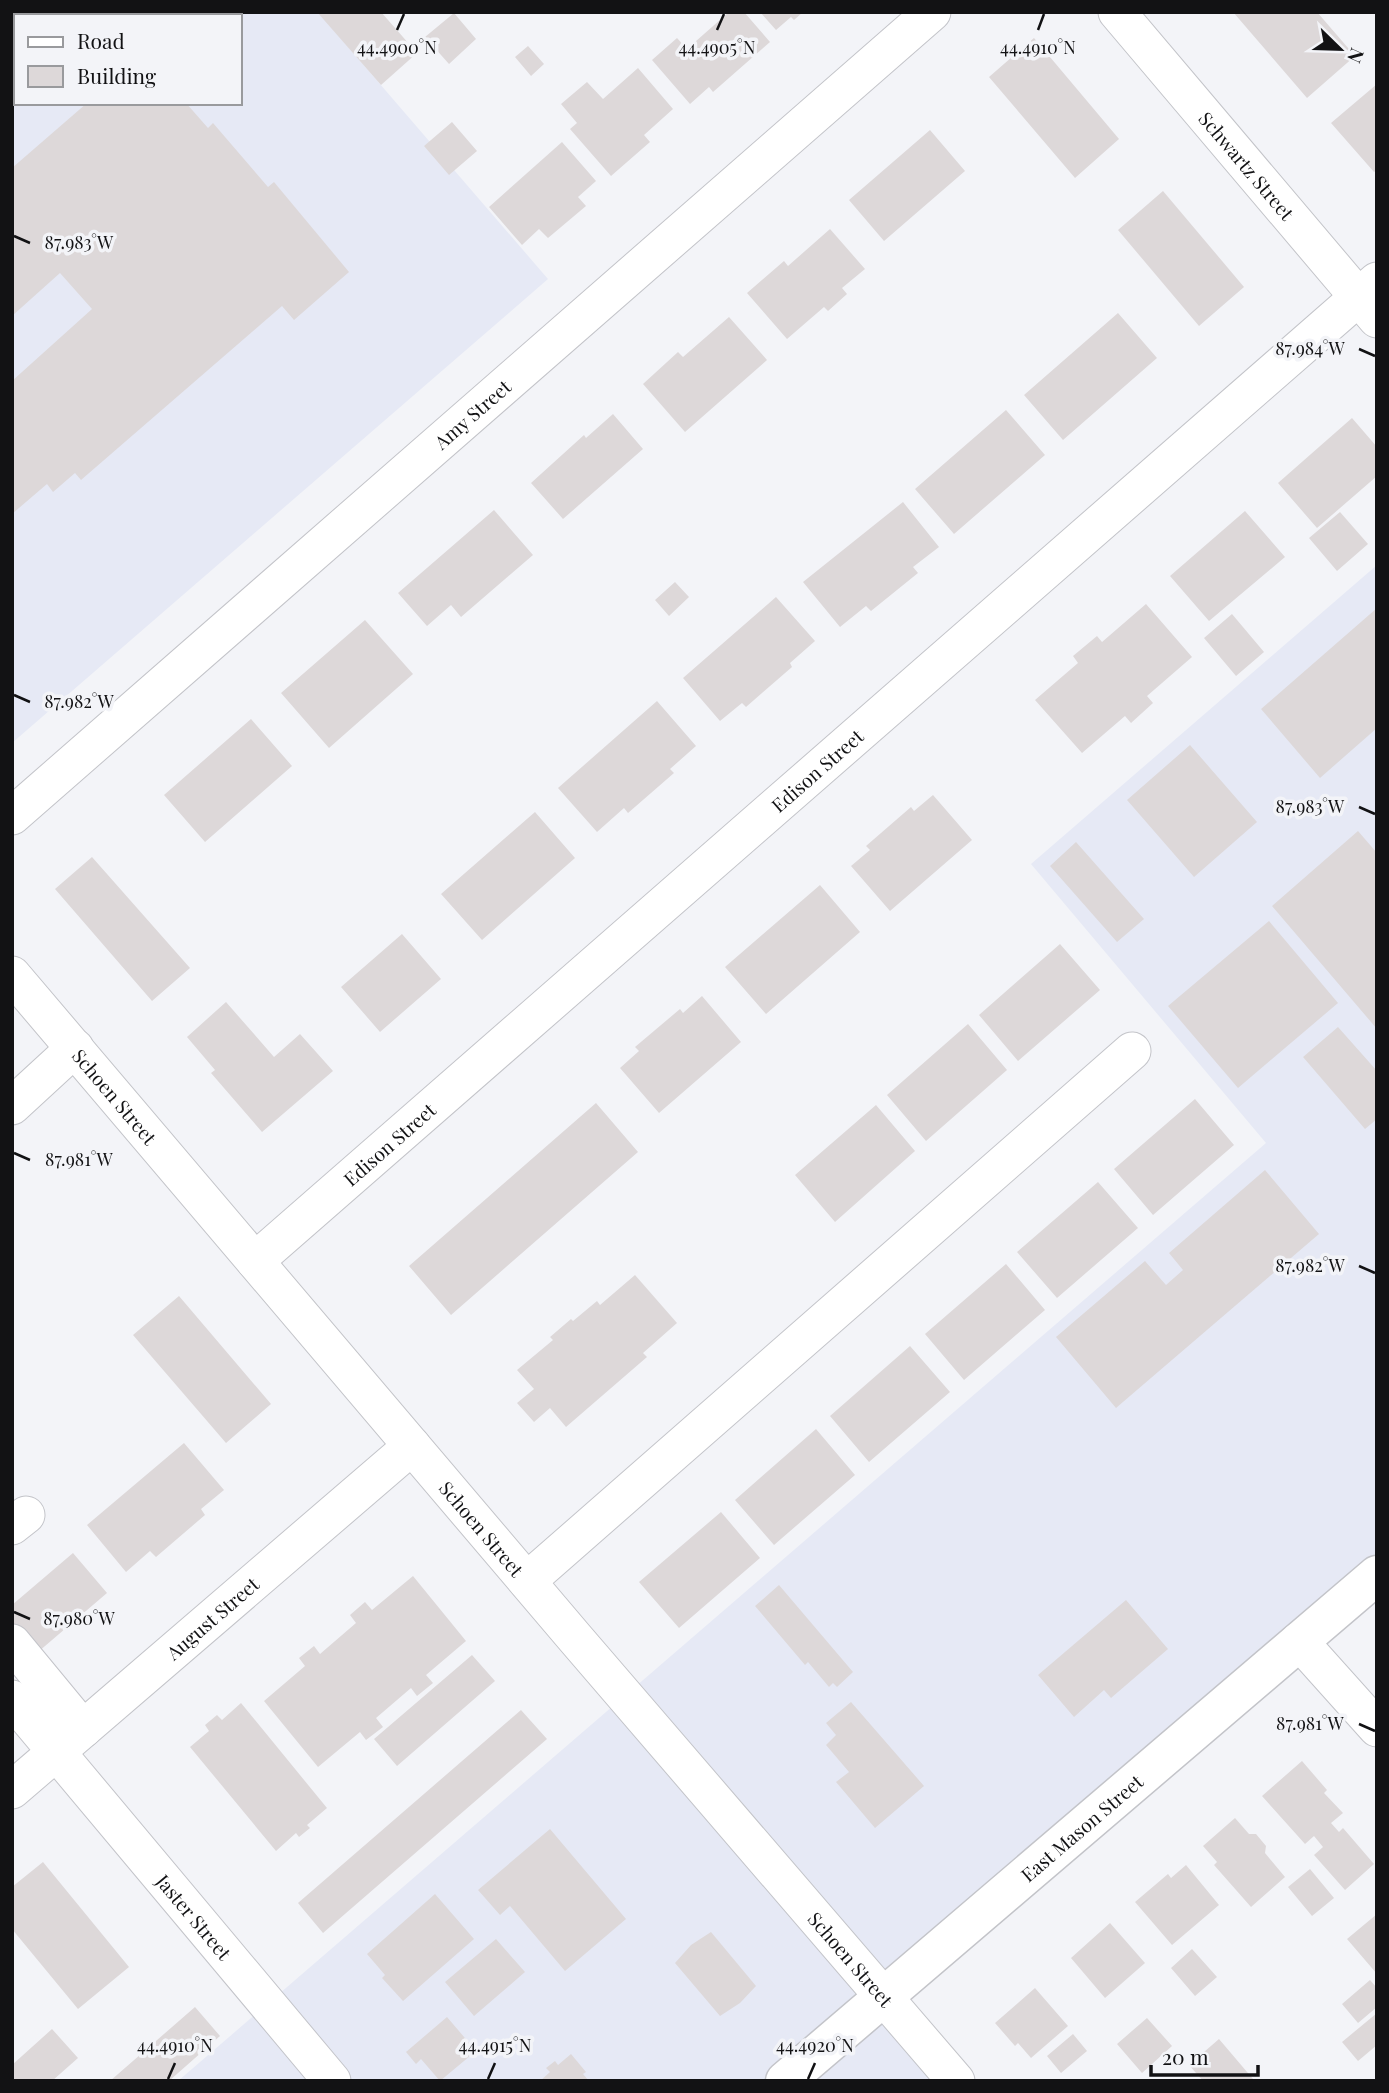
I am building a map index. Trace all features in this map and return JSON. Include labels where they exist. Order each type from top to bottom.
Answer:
[{"type":"main road","name":"East Mason Street","points":[[785,2081],[1377,1574]]},
{"type":"street","name":"Amy Street","points":[[12,816],[932,12]]},
{"type":"street","name":"Schwartz Street","points":[[1117,12],[1370,299]]},
{"type":"street","name":"Edison Street","points":[[255,1261],[1370,299]]},
{"type":"street","name":"Schoen Street","points":[[12,975],[412,1447],[956,2081]]},
{"type":"street","points":[[12,1106],[75,1048]]},
{"type":"street","points":[[527,1581],[1132,1051]]},
{"type":"street","name":"August Street","points":[[12,1790],[412,1447]]},
{"type":"street","points":[[1299,1641],[1377,1728]]},
{"type":"street","points":[[12,1643],[70,1741]]},
{"type":"street","points":[[12,1699],[70,1741]]},
{"type":"street","name":"Jaster Street","points":[[70,1741],[332,2081]]},
{"type":"shaded area","points":[[12,12],[318,12],[548,279],[12,743]]},
{"type":"shaded area","points":[[1377,565],[1377,1575],[882,1997],[956,2081],[178,2081],[1266,1143],[1031,864]]},
{"type":"building","points":[[317,12],[381,12],[417,53],[381,85]]},
{"type":"building","points":[[729,12],[744,12],[770,42],[713,92],[709,87],[690,104],[652,60],[677,38],[687,49]]},
{"type":"building","points":[[760,12],[803,12],[794,20],[791,17],[776,30]]},
{"type":"building","points":[[1233,12],[1317,12],[1355,56],[1307,98]]},
{"type":"building","points":[[454,13],[476,39],[449,64],[425,37]]},
{"type":"building","points":[[1034,38],[1119,139],[1075,178],[989,77]]},
{"type":"building","points":[[528,46],[544,64],[531,76],[515,57]]},
{"type":"building","points":[[638,68],[673,109],[644,135],[650,142],[611,176],[570,129],[577,123],[561,104],[587,82],[603,99]]},
{"type":"building","points":[[1377,84],[1377,170],[1374,172],[1331,123]]},
{"type":"building","points":[[85,105],[188,105],[208,128],[213,123],[268,187],[274,182],[349,272],[294,320],[282,306],[81,480],[75,473],[53,492],[47,484],[12,514],[12,381],[92,309],[60,273],[12,316],[12,168]]},
{"type":"building","points":[[452,122],[477,151],[449,175],[424,146]]},
{"type":"building","points":[[930,130],[965,171],[884,241],[849,200]]},
{"type":"building","points":[[562,142],[596,181],[578,197],[586,206],[548,238],[539,229],[522,245],[489,207]]},
{"type":"building","points":[[1163,191],[1244,287],[1199,326],[1118,230]]},
{"type":"building","points":[[830,229],[865,269],[842,288],[847,294],[828,311],[824,307],[787,339],[747,293],[784,261],[788,266]]},
{"type":"building","points":[[1118,313],[1157,358],[1063,440],[1024,395]]},
{"type":"building","points":[[729,317],[767,360],[685,432],[643,384],[678,352],[683,357]]},
{"type":"building","points":[[1006,410],[1045,455],[954,534],[915,489]]},
{"type":"building","points":[[613,414],[643,449],[563,519],[531,483],[584,435],[586,438]]},
{"type":"building","points":[[1352,418],[1377,447],[1377,476],[1317,528],[1278,483]]},
{"type":"building","points":[[903,502],[939,547],[913,567],[918,573],[871,611],[866,606],[840,627],[803,582]]},
{"type":"building","points":[[494,510],[533,555],[461,617],[451,605],[427,626],[398,593]]},
{"type":"building","points":[[1245,511],[1285,557],[1209,621],[1170,576]]},
{"type":"building","points":[[1340,512],[1368,544],[1337,571],[1309,538]]},
{"type":"building","points":[[675,582],[689,597],[669,616],[655,600]]},
{"type":"building","points":[[776,597],[815,641],[790,663],[792,667],[746,707],[742,703],[720,721],[683,678]]},
{"type":"building","points":[[1146,604],[1192,657],[1147,696],[1153,703],[1131,723],[1125,716],[1082,753],[1035,700],[1078,663],[1073,656],[1097,636],[1102,642]]},
{"type":"building","points":[[1377,608],[1377,728],[1320,778],[1261,709]]},
{"type":"building","points":[[1232,614],[1264,652],[1236,676],[1204,638]]},
{"type":"building","points":[[365,620],[413,674],[329,748],[281,693]]},
{"type":"building","points":[[657,701],[696,746],[670,769],[674,773],[628,813],[624,808],[597,832],[558,788]]},
{"type":"building","points":[[251,719],[292,766],[205,842],[164,795]]},
{"type":"building","points":[[1190,745],[1257,822],[1194,877],[1127,800]]},
{"type":"building","points":[[933,795],[972,840],[890,911],[851,866],[870,850],[866,846],[911,807],[914,811]]},
{"type":"building","points":[[535,812],[575,858],[482,940],[441,894]]},
{"type":"building","points":[[1358,831],[1377,853],[1377,1029],[1272,906]]},
{"type":"building","points":[[1076,842],[1144,919],[1117,942],[1050,866]]},
{"type":"building","points":[[92,857],[190,968],[152,1001],[55,889]]},
{"type":"building","points":[[820,885],[860,932],[766,1014],[725,967]]},
{"type":"building","points":[[1269,921],[1338,1003],[1238,1088],[1168,1006]]},
{"type":"building","points":[[402,934],[441,979],[380,1032],[341,987]]},
{"type":"building","points":[[1060,944],[1100,990],[1018,1061],[979,1015]]},
{"type":"building","points":[[702,996],[741,1042],[659,1113],[620,1068],[639,1051],[635,1047],[680,1009],[683,1013]]},
{"type":"building","points":[[226,1002],[274,1057],[300,1034],[333,1071],[262,1132],[211,1073],[215,1070],[187,1037]]},
{"type":"building","points":[[968,1024],[1007,1070],[926,1141],[887,1095]]},
{"type":"building","points":[[1338,1027],[1377,1071],[1377,1119],[1365,1129],[1303,1057]]},
{"type":"building","points":[[1195,1099],[1234,1145],[1153,1215],[1114,1169]]},
{"type":"building","points":[[596,1103],[638,1152],[451,1315],[409,1266]]},
{"type":"building","points":[[876,1105],[915,1151],[835,1222],[795,1175]]},
{"type":"building","points":[[1265,1170],[1319,1234],[1116,1408],[1056,1337],[1145,1261],[1166,1285],[1183,1270],[1169,1253]]},
{"type":"building","points":[[1098,1182],[1138,1228],[1057,1298],[1017,1252]]},
{"type":"building","points":[[1006,1264],[1045,1310],[964,1380],[925,1334]]},
{"type":"building","points":[[635,1275],[677,1323],[643,1353],[647,1357],[566,1427],[550,1408],[534,1422],[517,1403],[534,1389],[517,1370],[553,1340],[550,1337],[571,1319],[573,1321],[597,1301],[600,1305]]},
{"type":"building","points":[[179,1296],[271,1404],[226,1443],[133,1335]]},
{"type":"building","points":[[910,1346],[950,1392],[869,1462],[830,1416]]},
{"type":"building","points":[[816,1429],[855,1475],[774,1545],[735,1500]]},
{"type":"building","points":[[184,1443],[224,1490],[201,1509],[205,1515],[156,1557],[150,1551],[126,1572],[87,1525]]},
{"type":"building","points":[[721,1512],[760,1558],[679,1628],[639,1582]]},
{"type":"building","points":[[73,1553],[107,1593],[38,1652],[12,1622],[12,1605]]},
{"type":"building","points":[[413,1576],[466,1641],[426,1675],[433,1683],[417,1696],[411,1688],[376,1718],[383,1727],[366,1740],[360,1732],[318,1767],[264,1701],[305,1666],[299,1658],[314,1646],[320,1654],[356,1623],[350,1615],[365,1602],[372,1610]]},
{"type":"building","points":[[779,1585],[853,1672],[837,1687],[833,1683],[829,1687],[808,1662],[805,1665],[755,1606]]},
{"type":"building","points":[[1126,1600],[1168,1649],[1111,1698],[1104,1690],[1074,1717],[1038,1675]]},
{"type":"building","points":[[472,1655],[495,1681],[397,1766],[374,1739]]},
{"type":"building","points":[[851,1702],[924,1786],[875,1828],[836,1782],[849,1772],[826,1745],[836,1735],[826,1723]]},
{"type":"building","points":[[241,1703],[327,1808],[307,1825],[310,1828],[299,1837],[296,1833],[276,1851],[190,1747],[209,1731],[205,1725],[217,1715],[222,1720]]},
{"type":"building","points":[[521,1710],[547,1739],[323,1933],[298,1903]]},
{"type":"building","points":[[1302,1761],[1327,1790],[1324,1793],[1343,1813],[1331,1823],[1339,1832],[1343,1828],[1374,1864],[1345,1890],[1314,1855],[1323,1847],[1314,1836],[1305,1844],[1262,1796]]},
{"type":"building","points":[[1235,1818],[1249,1834],[1256,1834],[1266,1846],[1265,1853],[1285,1877],[1251,1907],[1214,1865],[1217,1862],[1203,1846]]},
{"type":"building","points":[[550,1829],[626,1919],[565,1971],[510,1906],[500,1915],[478,1890]]},
{"type":"building","points":[[43,1862],[129,1967],[78,2009],[12,1929],[12,1887]]},
{"type":"building","points":[[1186,1865],[1219,1905],[1172,1945],[1135,1902],[1168,1874],[1171,1878]]},
{"type":"building","points":[[1310,1869],[1334,1898],[1312,1916],[1288,1887]]},
{"type":"building","points":[[435,1894],[474,1939],[403,2001],[382,1978],[385,1975],[367,1954]]},
{"type":"building","points":[[1377,1914],[1377,1974],[1347,1939]]},
{"type":"building","points":[[1110,1923],[1145,1963],[1105,1998],[1071,1958]]},
{"type":"building","points":[[711,1932],[756,1986],[740,2003],[720,2016],[675,1963],[691,1945]]},
{"type":"building","points":[[496,1939],[525,1972],[474,2016],[445,1982]]},
{"type":"building","points":[[1192,1949],[1217,1977],[1195,1996],[1171,1968]]},
{"type":"building","points":[[1370,1980],[1377,1988],[1377,2007],[1358,2023],[1342,2004]]},
{"type":"building","points":[[1035,1988],[1068,2026],[1031,2058],[1018,2043],[1015,2046],[995,2023]]},
{"type":"building","points":[[195,2007],[220,2036],[169,2081],[110,2081]]},
{"type":"building","points":[[1377,2013],[1377,2045],[1358,2061],[1342,2042]]},
{"type":"building","points":[[447,2017],[476,2051],[440,2081],[421,2059],[416,2064],[406,2052]]},
{"type":"building","points":[[1147,2018],[1172,2046],[1142,2073],[1117,2044]]},
{"type":"building","points":[[52,2029],[78,2058],[52,2081],[12,2081],[12,2065]]},
{"type":"building","points":[[1073,2034],[1087,2051],[1061,2073],[1047,2056]]},
{"type":"building","points":[[1219,2039],[1252,2081],[1203,2081],[1189,2065]]},
{"type":"building","points":[[571,2054],[586,2072],[583,2074],[589,2081],[540,2081],[550,2072],[546,2068],[555,2061],[558,2065]]}]
